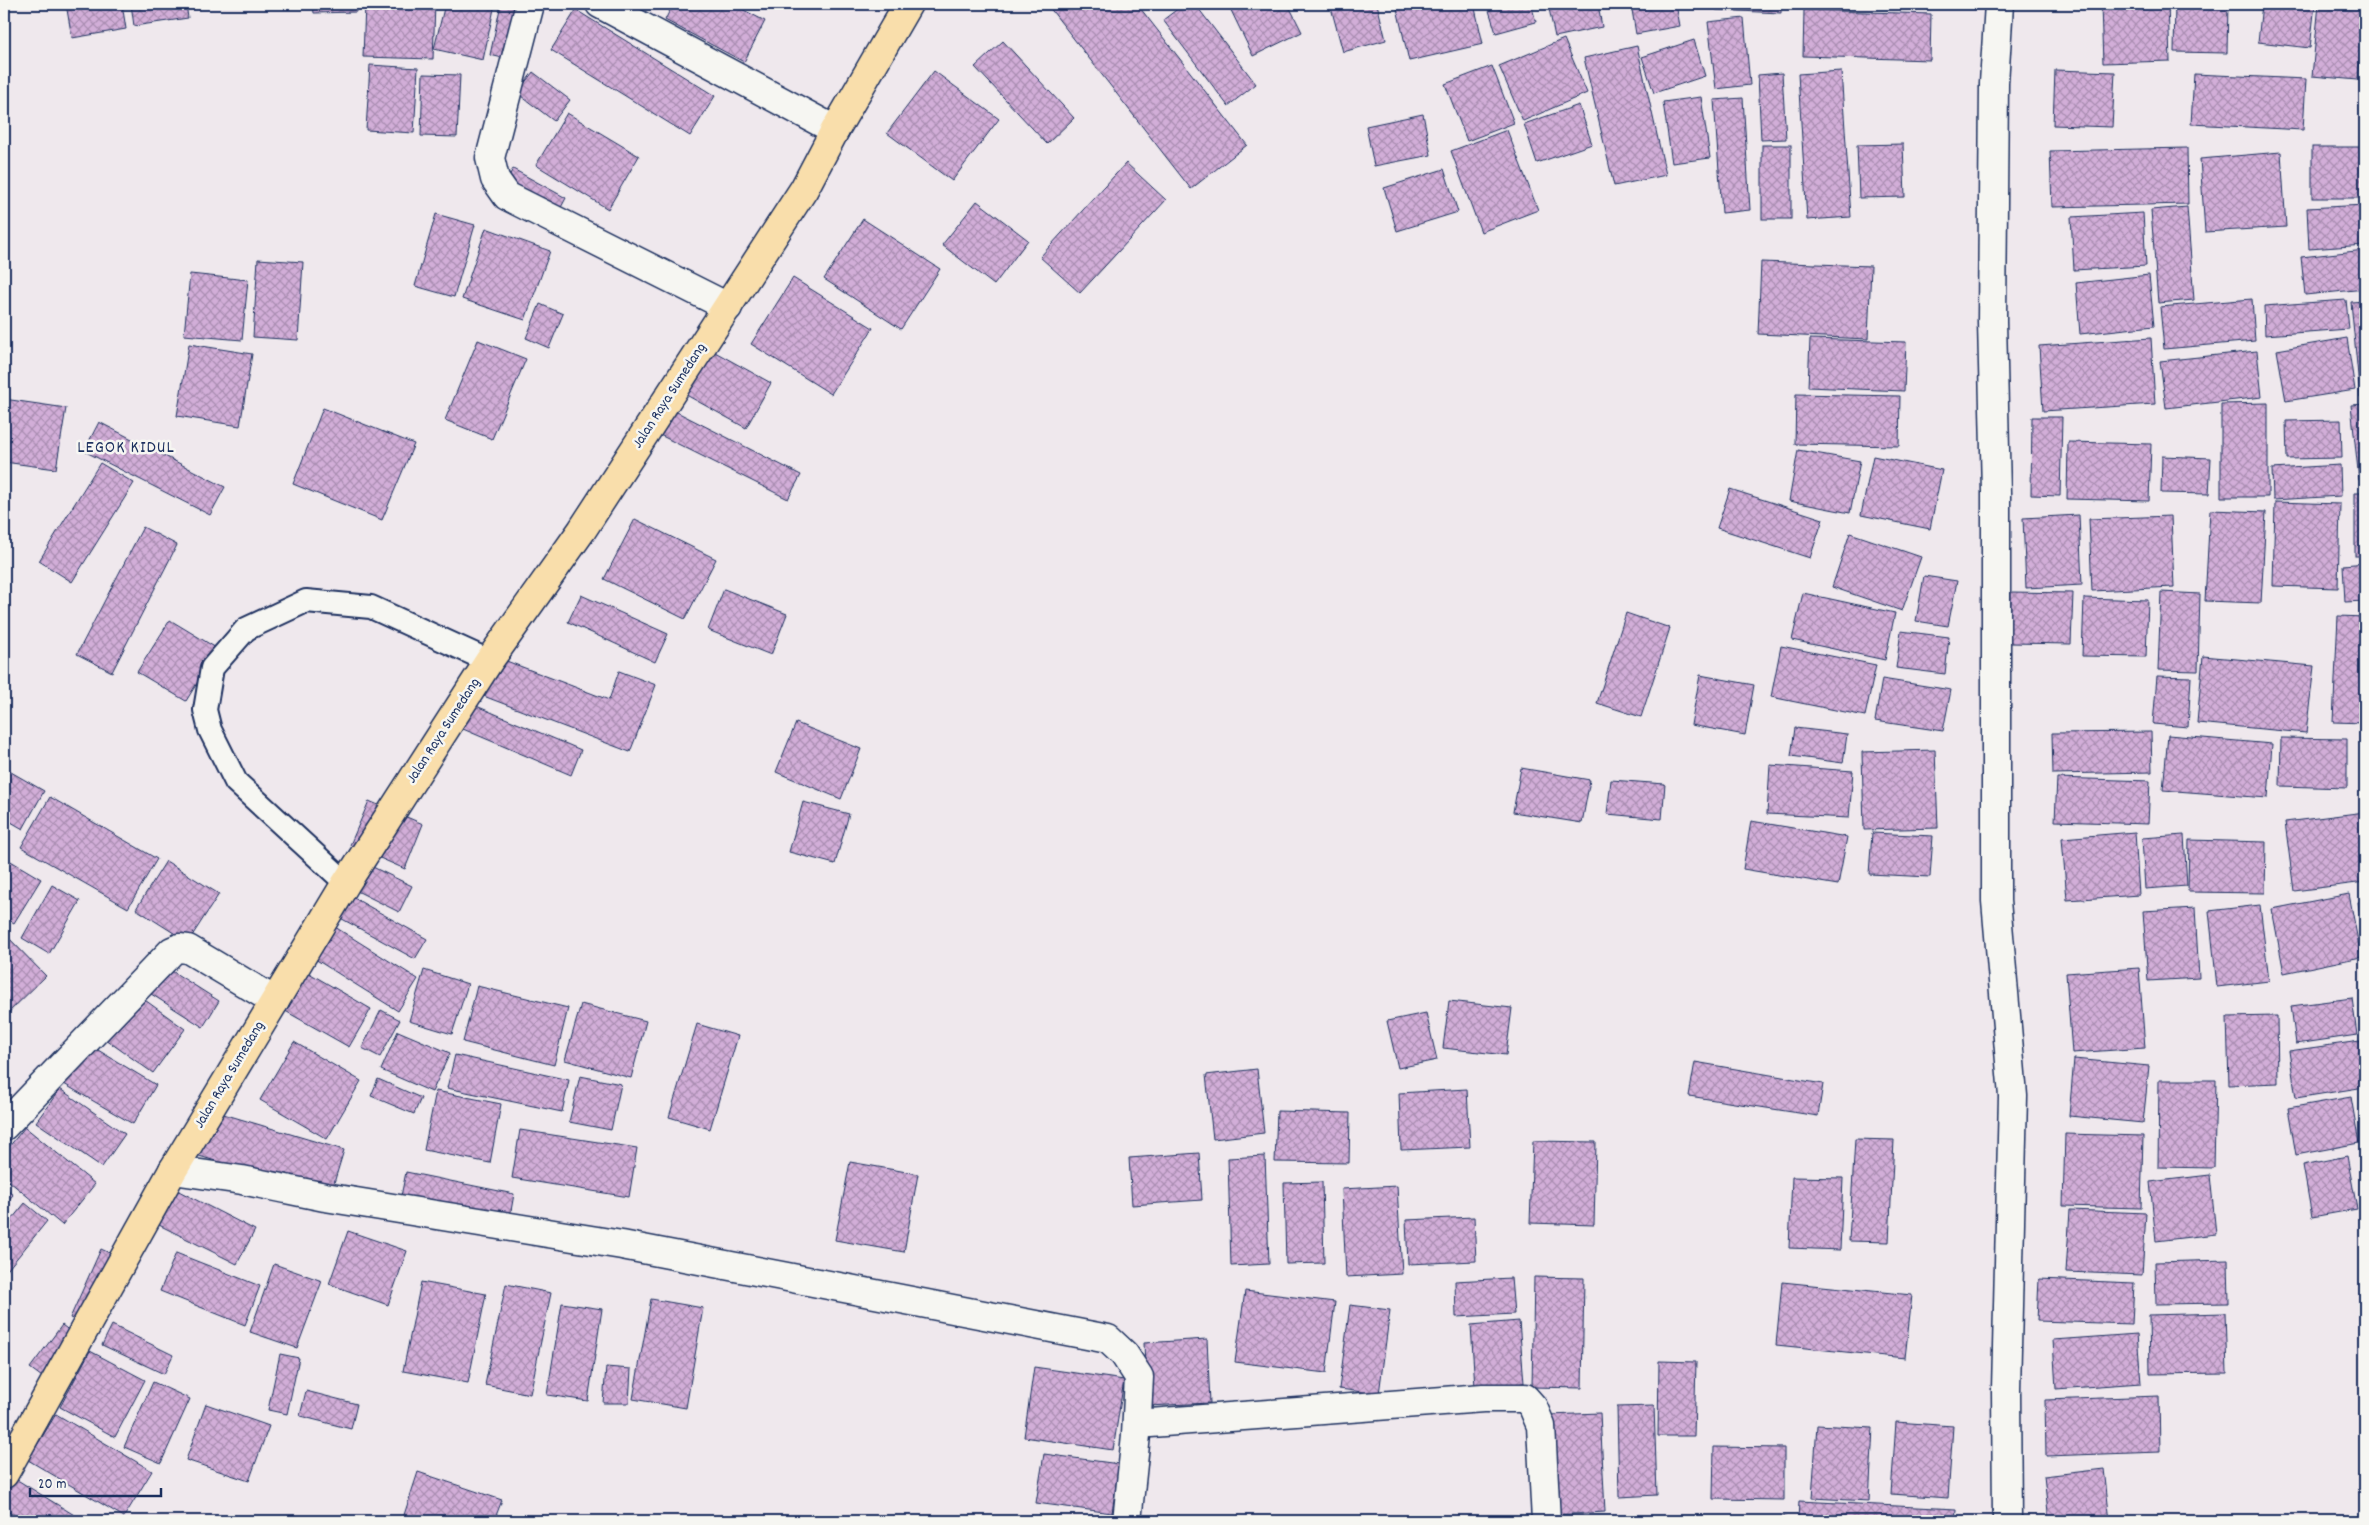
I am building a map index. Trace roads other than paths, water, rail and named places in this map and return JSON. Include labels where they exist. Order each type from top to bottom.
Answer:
[{"type":"highway","name":"Jalan Raya Sumedang","points":[[4,1474],[173,1170],[346,884],[489,661],[582,530],[804,189],[835,130],[908,4]]},
{"type":"street","points":[[530,4],[490,158],[495,179],[507,196],[728,307]]},
{"type":"street","points":[[600,4],[835,130]]},
{"type":"street","points":[[1999,4],[1994,83],[1992,321],[1996,493],[1996,901],[2012,1096],[2006,1390],[2007,1521]]},
{"type":"street","points":[[4,1126],[172,951],[179,948],[188,949],[275,1001]]},
{"type":"street","points":[[173,1170],[242,1180],[325,1197],[622,1245],[1108,1339],[1124,1354],[1139,1377],[1137,1424],[1127,1521]]},
{"type":"street","points":[[1137,1424],[1483,1398],[1525,1398],[1533,1407],[1541,1426],[1546,1521]]},
{"type":"lane","points":[[346,884],[236,782],[210,730],[205,710],[212,668],[246,629],[306,601],[371,608],[489,661]]},
{"type":"district","name":"LEGOK KIDUL","points":[[126,448]]}]
